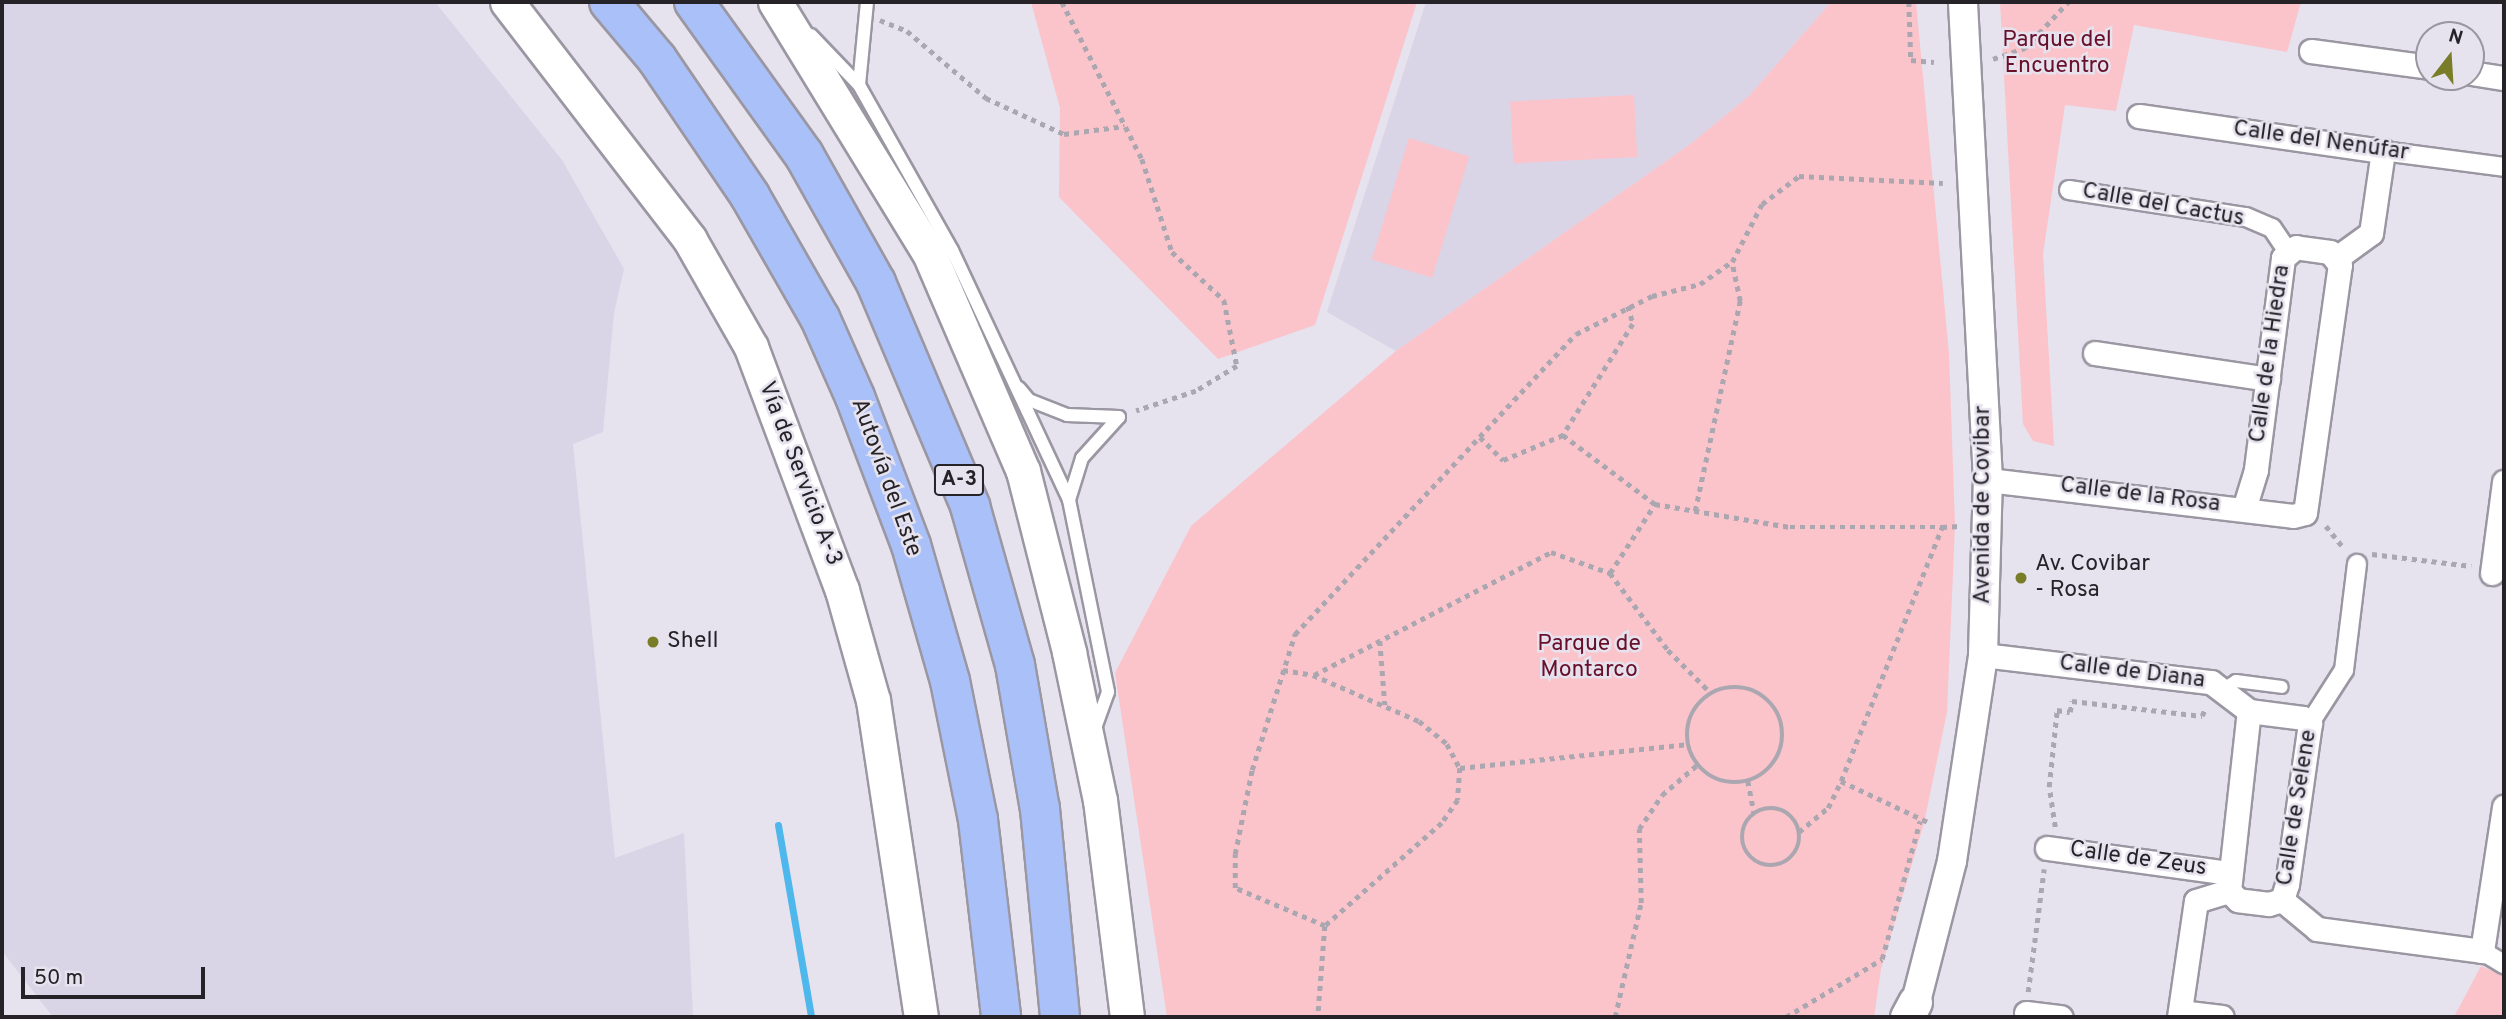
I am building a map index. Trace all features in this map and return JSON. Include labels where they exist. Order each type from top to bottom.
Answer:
[{"type":"highway","name":"Autovía del Este","points":[[609,2],[656,59],[750,196],[820,318],[855,397],[911,545],[950,681],[978,820],[1001,1017]]},
{"type":"highway","name":"A-3","points":[[694,2],[804,155],[876,283],[970,506],[1015,665],[1040,809],[1059,1017]]},
{"type":"main road","name":"Vía de Servicio A-3","points":[[507,2],[690,240],[751,347],[842,590],[873,700],[920,1017]]},
{"type":"main road","points":[[777,2],[929,253],[1023,471],[1089,745],[1127,1017]]},
{"type":"street","name":"Avenida de Covibar","points":[[1911,1012],[1952,861],[1983,655],[1988,480],[1963,2]]},
{"type":"street","points":[[2311,51],[2415,65]]},
{"type":"street","points":[[2485,75],[2504,78]]},
{"type":"street","name":"Calle del Nenúfar","points":[[2139,116],[2504,167]]},
{"type":"street","points":[[2338,257],[2371,233],[2383,151]]},
{"type":"street","name":"Calle del Cactus","points":[[2069,190],[2246,217],[2272,228],[2287,250]]},
{"type":"street","name":"Calle de la Hiedra","points":[[2244,509],[2256,470],[2287,250],[2330,252],[2338,257]]},
{"type":"street","name":"Calle de la Rosa","points":[[1988,480],[2293,516],[2305,513],[2309,505],[2338,257]]},
{"type":"street","points":[[2095,353],[2267,379]]},
{"type":"street","points":[[2492,573],[2504,481]]},
{"type":"street","name":"Calle de Selene","points":[[2282,900],[2311,723],[2344,670],[2357,564]]},
{"type":"street","name":"Calle de Diana","points":[[1983,655],[2211,682],[2225,688],[2249,711]]},
{"type":"street","points":[[2222,1017],[2179,1014],[2196,901],[2229,882],[2249,711],[2303,718],[2311,723]]},
{"type":"street","points":[[2504,807],[2482,951],[2504,964]]},
{"type":"street","name":"Calle de Zeus","points":[[2047,848],[2229,882]]},
{"type":"street","name":"Calle de Selene","points":[[2229,882],[2238,900],[2269,904],[2282,900]]},
{"type":"street","name":"Calle de Selene","points":[[2282,900],[2317,929],[2482,951]]},
{"type":"street","points":[[2025,1013],[2061,1017]]},
{"type":"lane","points":[[777,2],[859,85],[952,250],[1005,372],[1069,500],[1108,692],[1089,745]]},
{"type":"lane","points":[[859,85],[867,8]]},
{"type":"lane","points":[[1005,372],[1029,400],[1067,415],[1119,417]]},
{"type":"lane","points":[[1069,500],[1082,457],[1119,417]]},
{"type":"lane","points":[[2225,688],[2236,681],[2282,687]]},
{"type":"path","points":[[1062,2],[1142,159],[1172,252],[1224,300],[1237,366],[1196,391],[1119,417]]},
{"type":"path","points":[[1909,2],[1911,60],[1934,62]]},
{"type":"path","points":[[1993,59],[2025,48],[2068,2]]},
{"type":"path","points":[[867,8],[907,31],[986,98],[1064,134],[1124,126]]},
{"type":"path","points":[[1325,926],[1235,888],[1235,854],[1252,770],[1296,634],[1576,334],[1628,306],[1700,284],[1732,262],[1762,204],[1799,176],[1943,183]]},
{"type":"path","points":[[1695,511],[1740,302],[1732,262]]},
{"type":"path","points":[[1480,437],[1503,460],[1563,435],[1633,324],[1628,306]]},
{"type":"path","points":[[1563,435],[1655,504],[1790,527],[1960,526]]},
{"type":"path","points":[[1610,573],[1655,504]]},
{"type":"path","points":[[2326,526],[2357,564],[2365,553],[2474,567],[2492,573]]},
{"type":"path","points":[[1799,832],[1781,810],[1754,813],[1743,827],[1743,845],[1762,864],[1790,859],[1796,851],[1799,832],[1828,808],[1942,527]]},
{"type":"path","points":[[1313,675],[1551,552],[1610,573],[1668,650],[1711,693]]},
{"type":"path","points":[[1380,641],[1385,705]]},
{"type":"path","points":[[1283,670],[1313,675],[1419,720],[1447,744],[1460,768],[1458,800],[1442,823],[1325,926],[1318,1017]]},
{"type":"path","points":[[1741,687],[1756,692],[1780,718],[1783,741],[1778,757],[1768,770],[1748,781],[1717,780],[1697,765],[1687,744],[1690,716],[1711,693],[1741,687]]},
{"type":"path","points":[[2025,1013],[2047,848],[2055,825],[2049,787],[2057,710],[2070,712],[2072,701],[2202,716],[2205,709]]},
{"type":"path","points":[[1460,768],[1687,744]]},
{"type":"path","points":[[1615,1017],[1641,903],[1639,829],[1662,795],[1697,765]]},
{"type":"path","points":[[1748,781],[1754,813]]},
{"type":"path","points":[[1841,781],[1920,821],[1930,823]]},
{"type":"path","points":[[1786,1017],[1882,959],[1920,821]]},
{"type":"path","points":[[1911,852],[1924,855]]},
{"type":"shaded area","points":[[2,2],[435,2],[562,160],[624,269],[614,313],[603,432],[573,444],[615,858],[684,833],[693,1017],[53,1017],[2,951]]},
{"type":"shaded area","points":[[1426,2],[1831,2],[1749,96],[1689,145],[1396,351],[1327,312]]},
{"type":"green space","points":[[1031,2],[1417,2],[1315,325],[1218,359],[1059,197],[1060,108]]},
{"type":"green space","name":"Parque de Montarco","points":[[1831,2],[1916,2],[1949,354],[1955,525],[1947,712],[1924,823],[1881,969],[1874,1017],[1167,1017],[1115,673],[1191,526],[1396,351],[1689,145],[1749,96]]},
{"type":"green space","name":"Parque del Encuentro","points":[[2000,2],[2301,2],[2287,52],[2134,25],[2116,111],[2065,105],[2043,254],[2054,446],[2033,441],[2023,424]]},
{"type":"green space","points":[[1634,95],[1637,157],[1513,163],[1510,101]]},
{"type":"green space","points":[[1409,138],[1469,156],[1432,278],[1372,259]]},
{"type":"green space","points":[[2481,966],[2504,976],[2504,1017],[2454,1017]]},
{"type":"waterway","points":[[778,825],[811,1017]]},
{"type":"place","name":"Av. Covibar - Rosa","points":[[2021,578]]},
{"type":"place","name":"Shell","points":[[653,642]]}]
